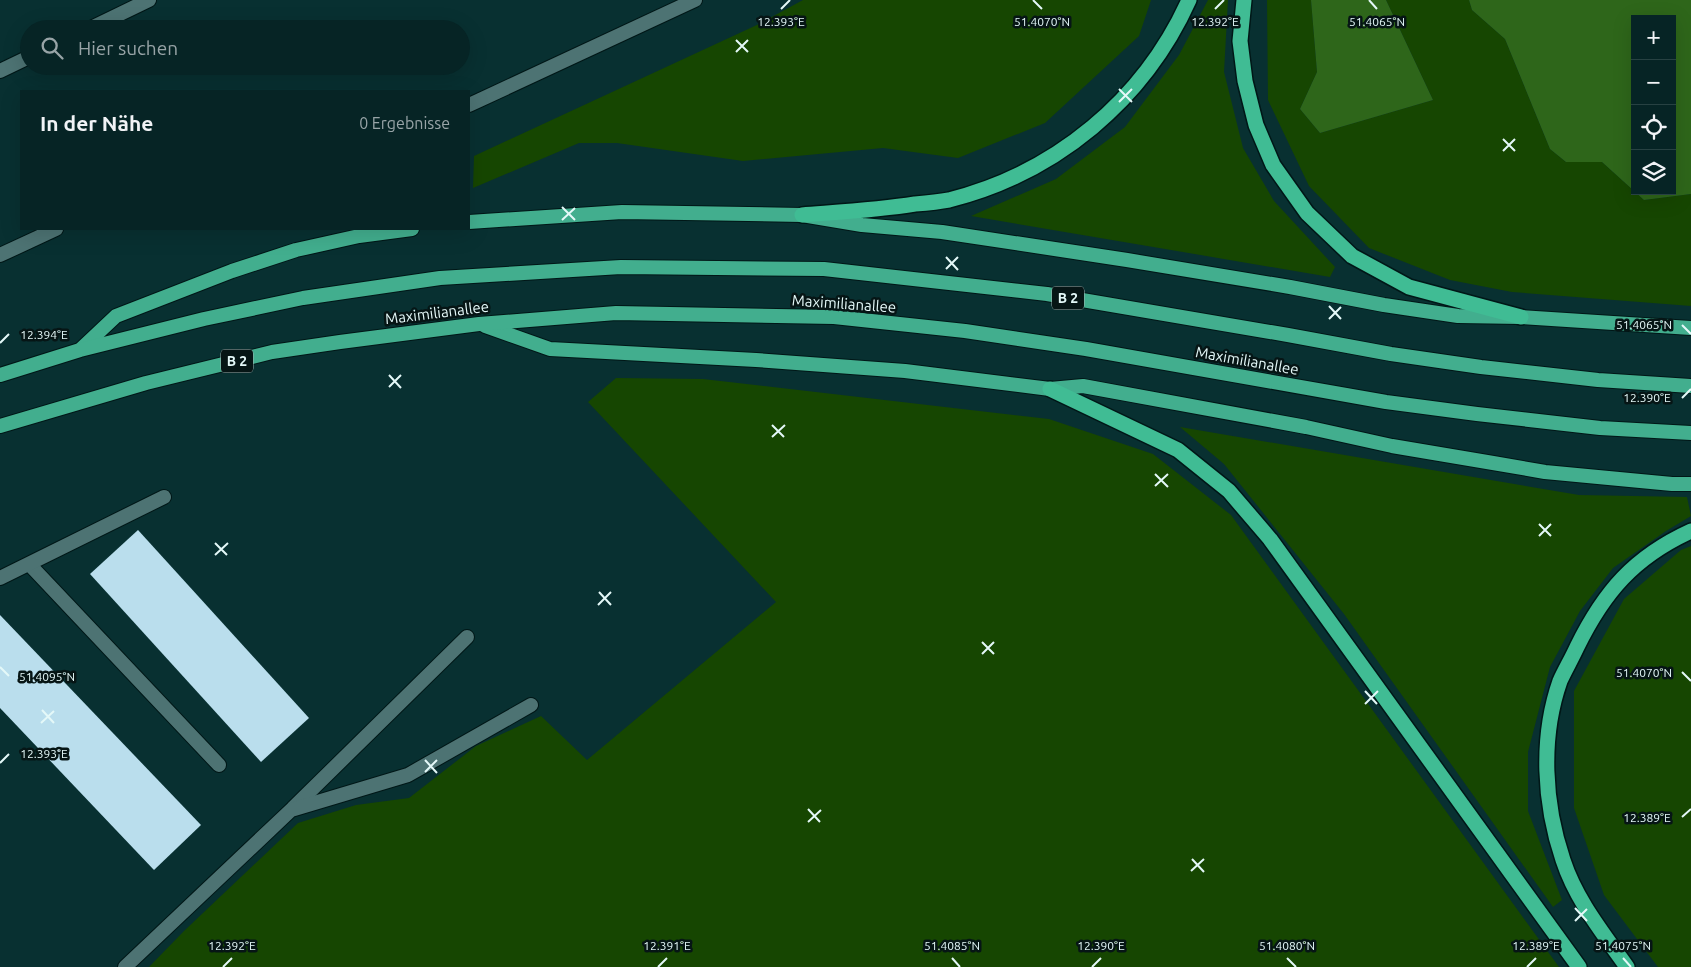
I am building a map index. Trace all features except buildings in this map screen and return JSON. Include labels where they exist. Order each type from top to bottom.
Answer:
[{"type":"highway","points":[[470,222],[622,212],[802,215],[894,208],[948,200],[1005,182],[1048,160],[1091,130],[1119,103],[1147,70],[1179,22],[1189,0]]},
{"type":"highway","points":[[1244,0],[1240,41],[1245,81],[1256,125],[1273,165],[1307,214],[1352,256],[1409,287],[1521,317]]},
{"type":"highway","points":[[802,215],[862,225],[942,232],[1127,260],[1458,316],[1521,317],[1691,328]]},
{"type":"highway","points":[[80,350],[116,316],[232,271],[296,250],[359,236],[404,230]]},
{"type":"highway","name":"Maximilianallee","points":[[0,375],[80,350],[204,318],[303,298],[440,278],[621,267],[824,269],[1047,294],[1391,354],[1481,367],[1598,380],[1691,386]]},
{"type":"highway","name":"Maximilianallee","points":[[0,426],[146,383],[272,352],[479,324],[616,313],[834,317],[965,331],[1086,349],[1386,402],[1600,428],[1691,433]]},
{"type":"highway","points":[[479,324],[550,349],[756,360],[896,370],[1050,389],[1083,386],[1306,427],[1392,446],[1545,472],[1672,484],[1691,484]]},
{"type":"highway","points":[[1050,389],[1178,450],[1229,491],[1270,539],[1580,967]]},
{"type":"highway","points":[[1627,967],[1579,899],[1563,860],[1547,788],[1551,717],[1561,681],[1585,630],[1608,593],[1639,562],[1691,531]]},
{"type":"street","points":[[108,20],[149,0]]},
{"type":"street","points":[[470,106],[695,0]]},
{"type":"street","points":[[0,71],[20,62]]},
{"type":"street","points":[[0,255],[54,230]]},
{"type":"street","points":[[0,578],[30,565],[164,497]]},
{"type":"street","points":[[30,565],[219,765]]},
{"type":"street","points":[[125,967],[291,810],[467,637]]},
{"type":"street","points":[[291,810],[408,775],[532,705]]},
{"type":"green space","points":[[803,0],[1151,0],[1139,36],[1045,123],[958,158],[883,148],[743,161],[617,143],[579,143],[473,188],[474,156],[759,24]]},
{"type":"green space","points":[[1208,0],[1228,0],[1224,72],[1243,148],[1274,201],[1335,267],[1330,277],[971,216],[1056,179],[1125,127],[1179,55]]},
{"type":"green space","points":[[1267,0],[1311,0],[1317,72],[1300,109],[1320,133],[1433,100],[1386,0],[1469,0],[1472,10],[1505,39],[1550,149],[1566,162],[1602,162],[1631,188],[1631,195],[1638,195],[1644,200],[1691,194],[1691,306],[1512,292],[1450,280],[1369,248],[1309,186],[1268,100]]},
{"type":"green space","points":[[1311,0],[1386,0],[1433,100],[1320,133],[1300,109],[1317,72]]},
{"type":"green space","points":[[1469,0],[1691,0],[1691,194],[1644,200],[1638,195],[1676,195],[1676,15],[1631,15],[1631,188],[1602,162],[1566,162],[1550,149],[1505,39],[1472,10]]},
{"type":"green space","points":[[616,378],[703,379],[1049,419],[1153,454],[1231,515],[1559,967],[149,967],[184,931],[298,823],[356,805],[409,798],[476,746],[541,716],[587,760],[776,602],[588,402]]},
{"type":"green space","points":[[1180,427],[1579,495],[1687,497],[1691,516],[1613,568],[1580,611],[1550,667],[1528,752],[1528,811],[1562,900],[1553,907],[1344,614],[1224,464]]},
{"type":"green space","points":[[1691,546],[1691,967],[1658,967],[1604,895],[1574,808],[1574,691],[1624,599],[1681,550]]}]
